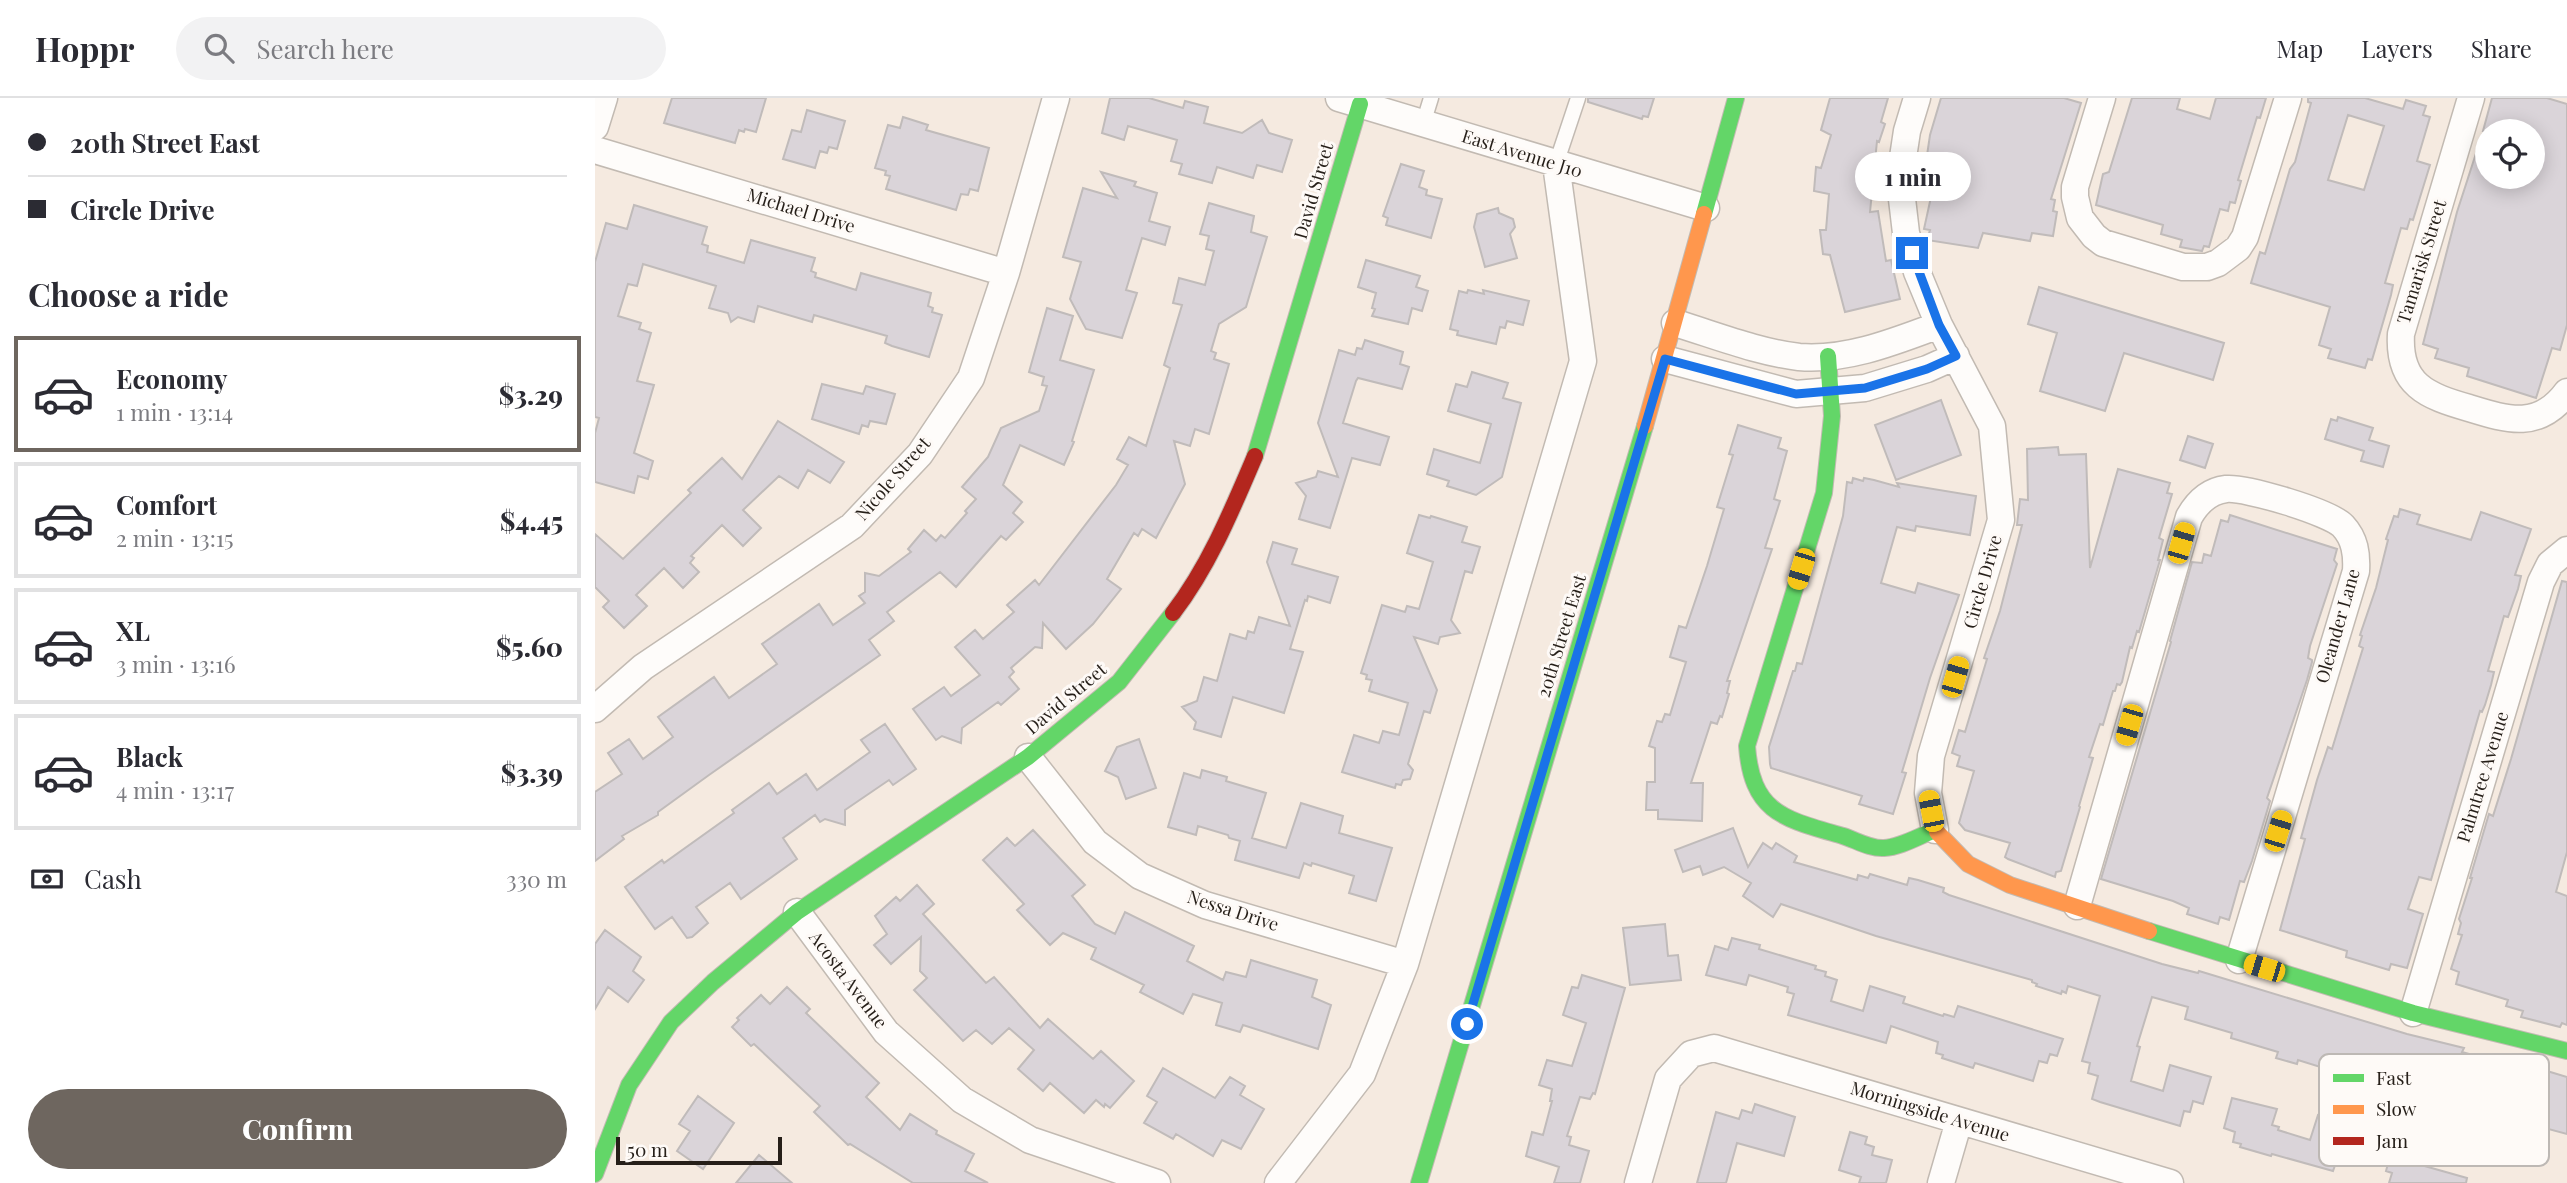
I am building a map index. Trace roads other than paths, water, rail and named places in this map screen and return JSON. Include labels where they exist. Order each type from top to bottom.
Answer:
[{"type":"street","points":[[595,127],[604,98]]},
{"type":"street","name":"Nicole Street","points":[[595,709],[643,667],[852,526],[920,454],[971,377],[1006,273],[1056,98]]},
{"type":"street","name":"20th Street East","points":[[1419,1183],[1665,359],[1736,98]]},
{"type":"street","name":"Circle Drive","points":[[1917,98],[1907,131],[1902,164],[1906,233],[1917,272],[1939,325],[1992,426],[2001,520],[1931,756],[1928,793],[1935,830]]},
{"type":"street","points":[[2102,98],[2075,187],[2080,218],[2094,236],[2114,247],[2195,268],[2218,263],[2229,257],[2245,237],[2288,98]]},
{"type":"street","name":"Tamarisk Street","points":[[2471,98],[2401,334],[2402,359],[2414,382],[2424,391],[2436,398],[2503,418],[2526,419],[2538,416],[2554,406],[2567,392]]},
{"type":"street","name":"East Avenue J10","points":[[1349,101],[1706,208]]},
{"type":"street","name":"David Street","points":[[595,1174],[629,1085],[671,1022],[713,982],[797,912],[1028,757],[1119,682],[1185,597],[1226,525],[1257,452],[1349,101]]},
{"type":"street","name":"Michael Drive","points":[[595,150],[1006,273]]},
{"type":"street","points":[[1278,1183],[1362,1074],[1405,964],[1583,361],[1556,164]]},
{"type":"street","points":[[1675,323],[1799,357],[1828,356],[1884,346],[1939,325]]},
{"type":"street","points":[[1828,356],[1831,443],[1824,493],[1747,746],[1747,759],[1761,797],[1777,815],[1883,848],[1935,830],[1968,864],[2010,885],[2239,960],[2413,1013],[2567,1051]]},
{"type":"street","points":[[1665,359],[1796,394],[1865,388],[1927,369],[1956,356]]},
{"type":"street","name":"Oleander Lane","points":[[2077,906],[2193,509],[2215,492],[2236,489],[2321,513],[2341,524],[2349,534],[2357,558],[2356,571],[2239,960]]},
{"type":"street","name":"Palmtree Avenue","points":[[2413,1013],[2541,582],[2550,564],[2567,550]]},
{"type":"street","name":"Nessa Drive","points":[[1028,757],[1095,842],[1140,876],[1205,905],[1405,964]]},
{"type":"street","name":"Acosta Avenue","points":[[797,912],[886,1031],[963,1100],[1030,1140],[1157,1183]]},
{"type":"street","name":"Morningside Avenue","points":[[1637,1183],[1668,1079],[1691,1054],[1714,1048],[2170,1183]]},
{"type":"street","points":[[1941,1183],[1959,1121]]},
{"type":"lane","points":[[1423,124],[1431,98]]},
{"type":"lane","points":[[1556,164],[1578,98]]}]
